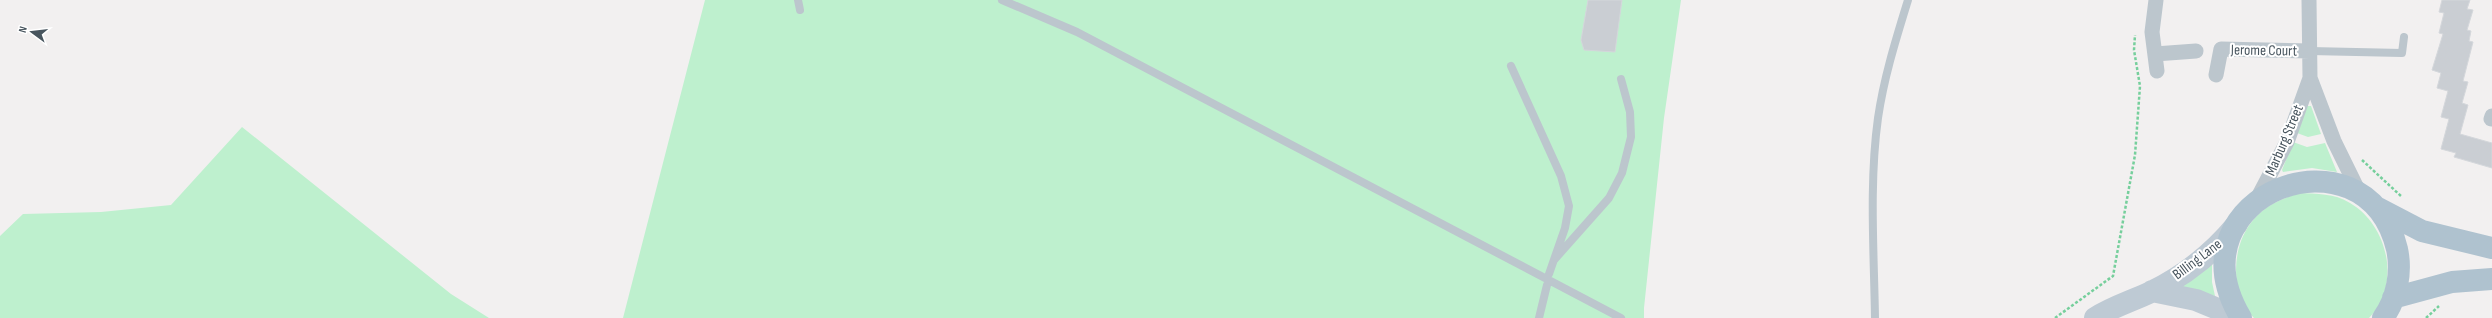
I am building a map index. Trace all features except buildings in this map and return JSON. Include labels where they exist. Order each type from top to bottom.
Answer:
[{"type":"main road","points":[[2240,318],[2228,289],[2225,272],[2226,255],[2238,223],[2256,201],[2280,187],[2307,181],[2335,184],[2422,231],[2492,248]]},
{"type":"main road","points":[[2366,200],[2390,229],[2398,256],[2397,285],[2393,298],[2383,318]]},
{"type":"main road","points":[[2393,298],[2452,282],[2492,280]]},
{"type":"street","points":[[2156,0],[2152,32],[2157,71]]},
{"type":"street","name":"Marburg Street","points":[[2256,201],[2287,142],[2310,78],[2309,0]]},
{"type":"street","name":"Jerome Court","points":[[2216,75],[2221,49],[2310,51]]},
{"type":"street","points":[[2155,54],[2196,51]]},
{"type":"street","name":"Marburg Street","points":[[2310,78],[2334,141],[2366,200]]},
{"type":"street","name":"Billing Lane","points":[[2095,318],[2152,291],[2218,246],[2238,223]]},
{"type":"street","name":"Billing Lane","points":[[2152,291],[2196,300],[2240,318]]},
{"type":"lane","points":[[798,0],[800,10]]},
{"type":"lane","points":[[1002,0],[1077,32],[1621,318]]},
{"type":"lane","points":[[1875,318],[1873,201],[1878,118],[1889,61],[1908,0]]},
{"type":"lane","points":[[2310,51],[2402,53],[2404,37]]},
{"type":"lane","points":[[1511,66],[1561,176],[1569,206],[1565,228],[1549,274]]},
{"type":"lane","points":[[1552,262],[1609,198],[1622,173],[1630,137],[1630,112],[1622,79]]},
{"type":"lane","points":[[1539,318],[1547,285]]},
{"type":"path","points":[[2054,318],[2113,276],[2135,155],[2140,86],[2134,50],[2136,29]]},
{"type":"green space","points":[[705,0],[1681,0],[1664,118],[1644,318],[623,318]]},
{"type":"green space","points":[[2304,106],[2311,106],[2321,134],[2308,137],[2297,133]]},
{"type":"green space","points":[[242,127],[451,294],[489,318],[0,318],[0,236],[23,214],[101,212],[171,205]]},
{"type":"green space","points":[[2293,142],[2307,147],[2325,143],[2337,172],[2312,168],[2283,172],[2282,170]]},
{"type":"green space","points":[[2299,193],[2338,197],[2350,203],[2363,213],[2374,226],[2381,240],[2386,256],[2388,273],[2385,289],[2379,304],[2369,318],[2254,318],[2246,308],[2240,296],[2236,269],[2237,255],[2246,230],[2254,219],[2269,206]]},
{"type":"green space","points":[[2212,258],[2212,282],[2215,296],[2184,290],[2181,279]]}]
